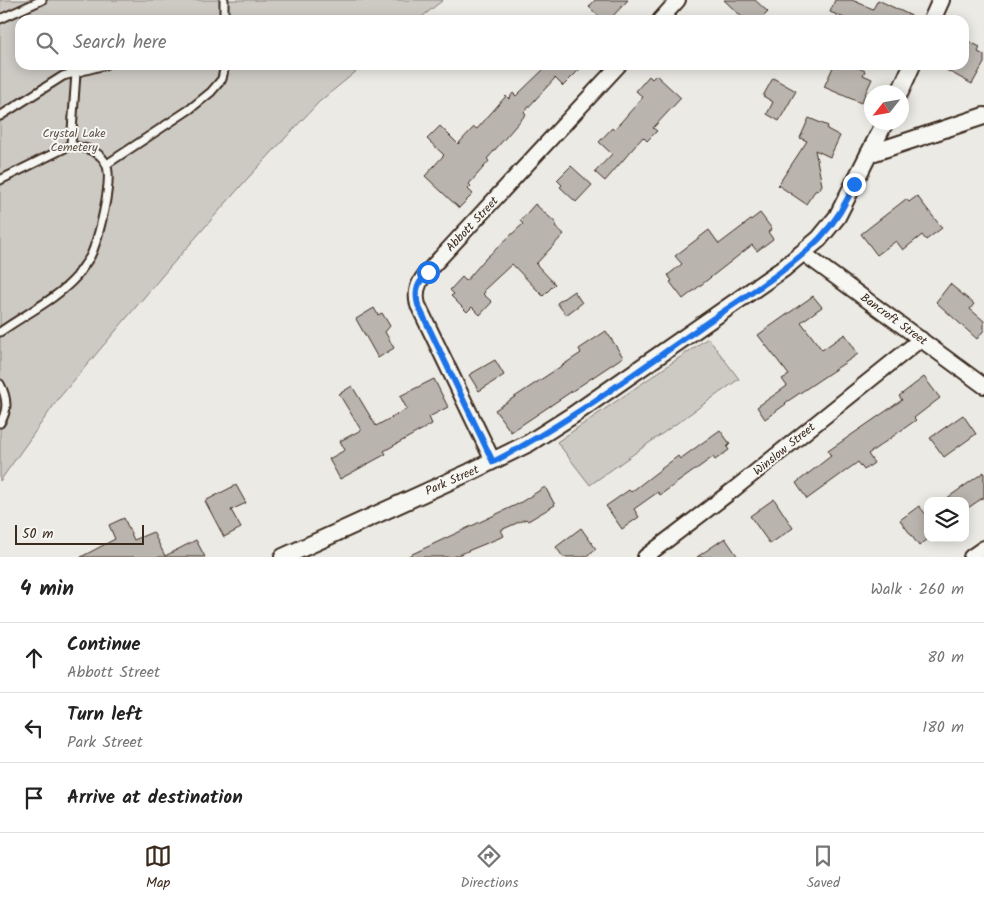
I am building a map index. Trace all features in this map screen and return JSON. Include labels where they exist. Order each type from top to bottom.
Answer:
[{"type":"street","points":[[664,15],[678,0]]},
{"type":"street","points":[[934,15],[941,0]]},
{"type":"street","name":"Abbott Street","points":[[493,462],[418,305],[415,294],[417,286],[445,252],[614,70]]},
{"type":"street","points":[[903,85],[910,70]]},
{"type":"street","points":[[869,154],[984,116]]},
{"type":"street","name":"Park Street","points":[[294,555],[493,462],[529,443],[573,415],[803,253],[837,217],[881,130]]},
{"type":"street","name":"Bancroft Street","points":[[803,253],[984,386]]},
{"type":"street","name":"Winslow Street","points":[[645,557],[733,490],[921,339]]},
{"type":"street","points":[[971,557],[984,548]]},
{"type":"lane","points":[[0,19],[42,0]]},
{"type":"lane","points":[[224,0],[224,15]]},
{"type":"lane","points":[[0,116],[46,85],[63,76],[87,70]]},
{"type":"lane","points":[[107,164],[190,109],[211,92],[222,79],[223,70]]},
{"type":"lane","points":[[71,145],[76,73]]},
{"type":"lane","points":[[0,180],[71,145],[98,153],[107,164],[108,179],[97,236],[90,256],[77,275],[62,291],[0,332]]},
{"type":"lane","points":[[0,386],[6,395],[6,412],[0,423]]},
{"type":"green space","name":"Crystal Lake Cemetery","points":[[0,0],[443,0],[424,15],[15,15],[15,70],[358,70],[319,102],[247,179],[162,276],[59,398],[0,481]]},
{"type":"green space","points":[[708,338],[739,379],[590,485],[557,442]]},
{"type":"building","points":[[595,0],[628,0],[614,15],[598,15],[589,7]]},
{"type":"building","points":[[724,0],[755,0],[768,12],[765,15],[740,15]]},
{"type":"building","points":[[835,0],[852,0],[873,9],[878,0],[910,15],[837,15],[830,12]]},
{"type":"building","points":[[969,42],[980,47],[978,52],[984,55],[984,63],[972,84],[946,70],[969,70]]},
{"type":"building","points":[[543,70],[579,70],[563,86],[555,78],[524,112],[526,114],[487,159],[489,161],[469,184],[471,186],[468,189],[473,194],[459,208],[425,176],[444,155],[427,139],[440,126],[458,144],[474,127],[477,129],[506,96],[509,99],[513,93],[516,96]]},
{"type":"building","points":[[832,70],[865,71],[863,75],[872,79],[869,85],[864,85],[864,96],[861,103],[824,87]]},
{"type":"building","points":[[656,75],[681,98],[653,128],[657,131],[647,141],[643,137],[605,181],[595,172],[612,154],[599,142],[612,128],[614,130],[643,97],[636,91],[649,76],[652,79]]},
{"type":"building","points":[[773,78],[796,91],[779,121],[767,114],[773,102],[763,96]]},
{"type":"building","points":[[809,118],[828,126],[827,129],[840,136],[830,157],[815,150],[822,185],[806,204],[778,185],[807,141],[800,138]]},
{"type":"building","points":[[571,166],[592,185],[576,202],[560,187],[562,185],[557,180]]},
{"type":"building","points":[[917,196],[942,228],[926,240],[922,235],[903,250],[896,241],[877,255],[861,234],[906,199],[909,202]]},
{"type":"building","points":[[535,204],[557,224],[555,226],[564,234],[536,264],[555,284],[543,296],[512,264],[484,290],[483,294],[492,302],[480,315],[472,307],[467,312],[451,296],[454,294],[450,290],[462,277],[466,281],[485,259],[523,224],[520,221]]},
{"type":"building","points":[[760,213],[772,229],[768,232],[773,239],[757,251],[752,245],[683,299],[670,282],[672,281],[668,275],[682,264],[675,256],[709,230],[719,244]]},
{"type":"building","points":[[950,284],[974,304],[970,309],[984,321],[984,330],[977,339],[936,302]]},
{"type":"building","points":[[574,291],[582,303],[566,315],[557,303]]},
{"type":"building","points":[[813,296],[822,307],[801,322],[822,350],[845,334],[858,354],[785,403],[765,419],[757,407],[787,386],[782,379],[789,375],[758,335]]},
{"type":"building","points":[[374,308],[378,315],[382,313],[390,326],[385,332],[394,348],[378,358],[356,319]]},
{"type":"building","points":[[606,331],[623,357],[511,432],[495,410],[581,353],[579,349]]},
{"type":"building","points":[[495,360],[504,375],[479,391],[469,375]]},
{"type":"building","points":[[924,377],[940,398],[914,418],[916,420],[868,454],[874,463],[864,470],[858,462],[807,499],[796,483],[831,456],[828,451],[902,400],[899,396]]},
{"type":"building","points":[[434,379],[448,407],[429,417],[432,424],[384,451],[386,454],[340,479],[329,459],[345,450],[340,441],[361,430],[339,394],[352,386],[376,426],[407,409],[400,396]]},
{"type":"building","points":[[963,415],[976,434],[944,457],[930,438]]},
{"type":"building","points":[[720,430],[730,444],[727,447],[729,450],[715,460],[713,457],[660,495],[658,492],[634,509],[639,517],[622,529],[606,506],[629,490],[631,492],[678,456],[680,459]]},
{"type":"building","points":[[984,472],[984,497],[969,507],[969,497],[949,497]]},
{"type":"building","points":[[236,485],[246,503],[231,510],[241,528],[224,537],[205,501]]},
{"type":"building","points":[[545,487],[555,505],[528,521],[526,519],[501,530],[504,536],[453,557],[406,557],[518,504]]},
{"type":"building","points":[[774,499],[793,528],[770,544],[750,516]]},
{"type":"building","points":[[919,506],[924,512],[924,542],[919,546],[900,520]]},
{"type":"building","points":[[124,518],[134,540],[153,532],[165,556],[196,540],[205,557],[81,557],[115,539],[109,525]]},
{"type":"building","points":[[581,528],[596,549],[585,557],[563,557],[556,547]]},
{"type":"building","points":[[725,538],[738,557],[697,557]]},
{"type":"route","points":[[428,272],[417,286],[415,294],[418,305],[493,462],[529,443],[573,415],[783,269],[807,250],[828,229],[845,205],[854,184]]}]
